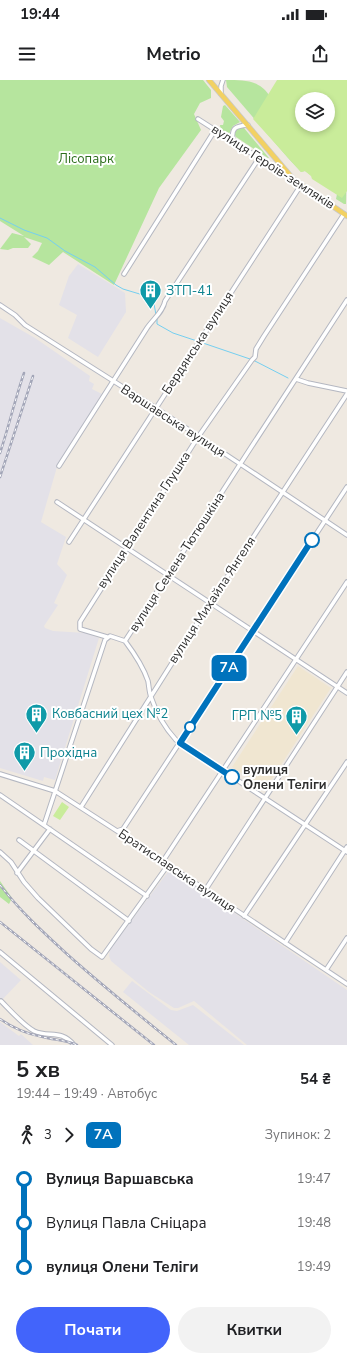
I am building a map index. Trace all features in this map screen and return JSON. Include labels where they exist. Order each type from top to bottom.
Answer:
[{"type":"main road","points":[[210,80],[293,179]]},
{"type":"main road","name":"вулиця Героїв-земляків","points":[[293,179],[345,215]]},
{"type":"street","points":[[221,94],[223,80]]},
{"type":"street","name":"вулиця Героїв-земляків","points":[[198,119],[293,179]]},
{"type":"street","points":[[233,141],[232,133],[234,128],[248,125]]},
{"type":"street","points":[[124,274],[215,130]]},
{"type":"street","points":[[59,466],[154,317],[161,312],[165,301],[259,158]]},
{"type":"street","name":"Бердянська вулиця","points":[[69,542],[301,185]]},
{"type":"street","name":"вулиця Валентина Глушка","points":[[80,628],[80,622],[126,548],[198,437],[255,357],[256,349],[264,336],[345,215]]},
{"type":"street","name":"вулиця Семена Тютюшкіна","points":[[80,628],[125,641],[347,300]]},
{"type":"street","name":"Варшавська вулиця","points":[[0,305],[15,315],[25,325],[156,408],[347,535]]},
{"type":"street","points":[[296,379],[347,391]]},
{"type":"street","name":"вулиця Михайла Янгеля","points":[[80,807],[210,603],[347,394]]},
{"type":"street","points":[[117,831],[123,829],[347,487]]},
{"type":"street","points":[[58,502],[347,693]]},
{"type":"street","points":[[163,861],[347,582]]},
{"type":"street","points":[[44,825],[107,637]]},
{"type":"street","points":[[125,641],[139,660],[148,682],[151,696],[171,735],[180,743],[346,851]]},
{"type":"street","points":[[206,889],[347,672]]},
{"type":"street","points":[[244,916],[347,762]]},
{"type":"street","name":"Братиславська вулиця","points":[[0,774],[55,791],[206,889],[347,984]]},
{"type":"street","points":[[0,795],[147,896]]},
{"type":"street","points":[[17,873],[50,829]]},
{"type":"street","points":[[19,840],[129,921]]},
{"type":"street","points":[[285,943],[346,851],[347,847]]},
{"type":"street","points":[[0,852],[11,862],[17,873],[38,898],[91,949],[102,957],[168,865]]},
{"type":"street","points":[[326,970],[347,938]]},
{"type":"street","points":[[0,952],[112,1045]]},
{"type":"street","points":[[1,1001],[27,1026],[34,1030],[64,1036],[74,1045]]},
{"type":"shaded area","points":[[78,264],[125,293],[126,312],[98,357],[68,338],[77,315],[59,305],[69,276]]},
{"type":"shaded area","points":[[0,318],[35,338],[90,376],[89,381],[94,384],[92,389],[102,394],[57,467],[41,522],[66,537],[57,564],[67,575],[54,603],[58,605],[44,626],[45,628],[53,631],[86,633],[99,638],[55,780],[44,777],[43,781],[0,768]]},
{"type":"shaded area","points":[[298,666],[331,688],[266,788],[232,767]]},
{"type":"shaded area","points":[[170,869],[347,990],[347,1045],[247,1045],[194,1001],[178,1008],[174,1008],[149,992],[111,961],[109,956],[110,949]]},
{"type":"shaded area","points":[[0,962],[21,980],[0,1002]]},
{"type":"shaded area","points":[[132,981],[171,1010],[177,1011],[193,1005],[244,1045],[189,1045],[123,992]]},
{"type":"shaded area","points":[[0,1022],[19,1036],[21,1034],[33,1045],[0,1045]]},
{"type":"green space","name":"Лісопарк","points":[[0,80],[203,80],[211,90],[211,98],[200,103],[194,114],[201,130],[159,188],[114,285],[63,252],[49,265],[32,257],[38,251],[42,243],[24,237],[31,244],[28,248],[13,248],[8,250],[0,249],[12,233],[24,236],[0,221]]},
{"type":"green space","points":[[226,80],[245,81],[261,86],[269,95],[274,95],[295,118],[295,132],[314,132],[347,152],[346,204],[336,199],[337,194],[305,171],[301,172],[227,87]]},
{"type":"green space","points":[[277,80],[347,80],[347,191],[342,198],[312,179],[311,176],[305,171],[301,172],[253,119]]},
{"type":"green space","points":[[225,105],[240,122],[233,126],[229,134],[220,127],[220,125],[223,125],[224,121],[221,117],[223,106]]},
{"type":"green space","points":[[241,127],[244,128],[269,158],[236,137],[235,131]]},
{"type":"green space","points":[[62,802],[69,807],[60,820],[53,816]]},
{"type":"green space","points":[[0,881],[12,898],[9,904],[0,897]]},
{"type":"waterway","points":[[0,218],[24,230],[47,238],[65,251],[95,267],[123,289],[153,298],[156,315]]},
{"type":"waterway","points":[[157,319],[157,324],[173,333],[197,341]]},
{"type":"waterway","points":[[200,342],[250,359]]},
{"type":"waterway","points":[[253,360],[288,378]]},
{"type":"railway","points":[[0,453],[24,373]]},
{"type":"railway","points":[[0,477],[33,376]]},
{"type":"railway","points":[[0,885],[24,913],[68,955],[176,1045]]},
{"type":"railway","points":[[0,922],[154,1045]]},
{"type":"railway","points":[[0,1019],[15,1028],[37,1036],[77,1045]]},
{"type":"bus line","name":"7А","points":[[232,777],[180,743],[312,540]]},
{"type":"place","name":"ЗТП-41","points":[[150,310]]},
{"type":"place","name":"Ковбасний цех №2","points":[[36,734]]},
{"type":"place","name":"ГРП №5","points":[[297,736]]},
{"type":"place","name":"Прохідна","points":[[25,772]]},
{"type":"place","name":"вулиця Олени Теліги","points":[[232,777]]}]
